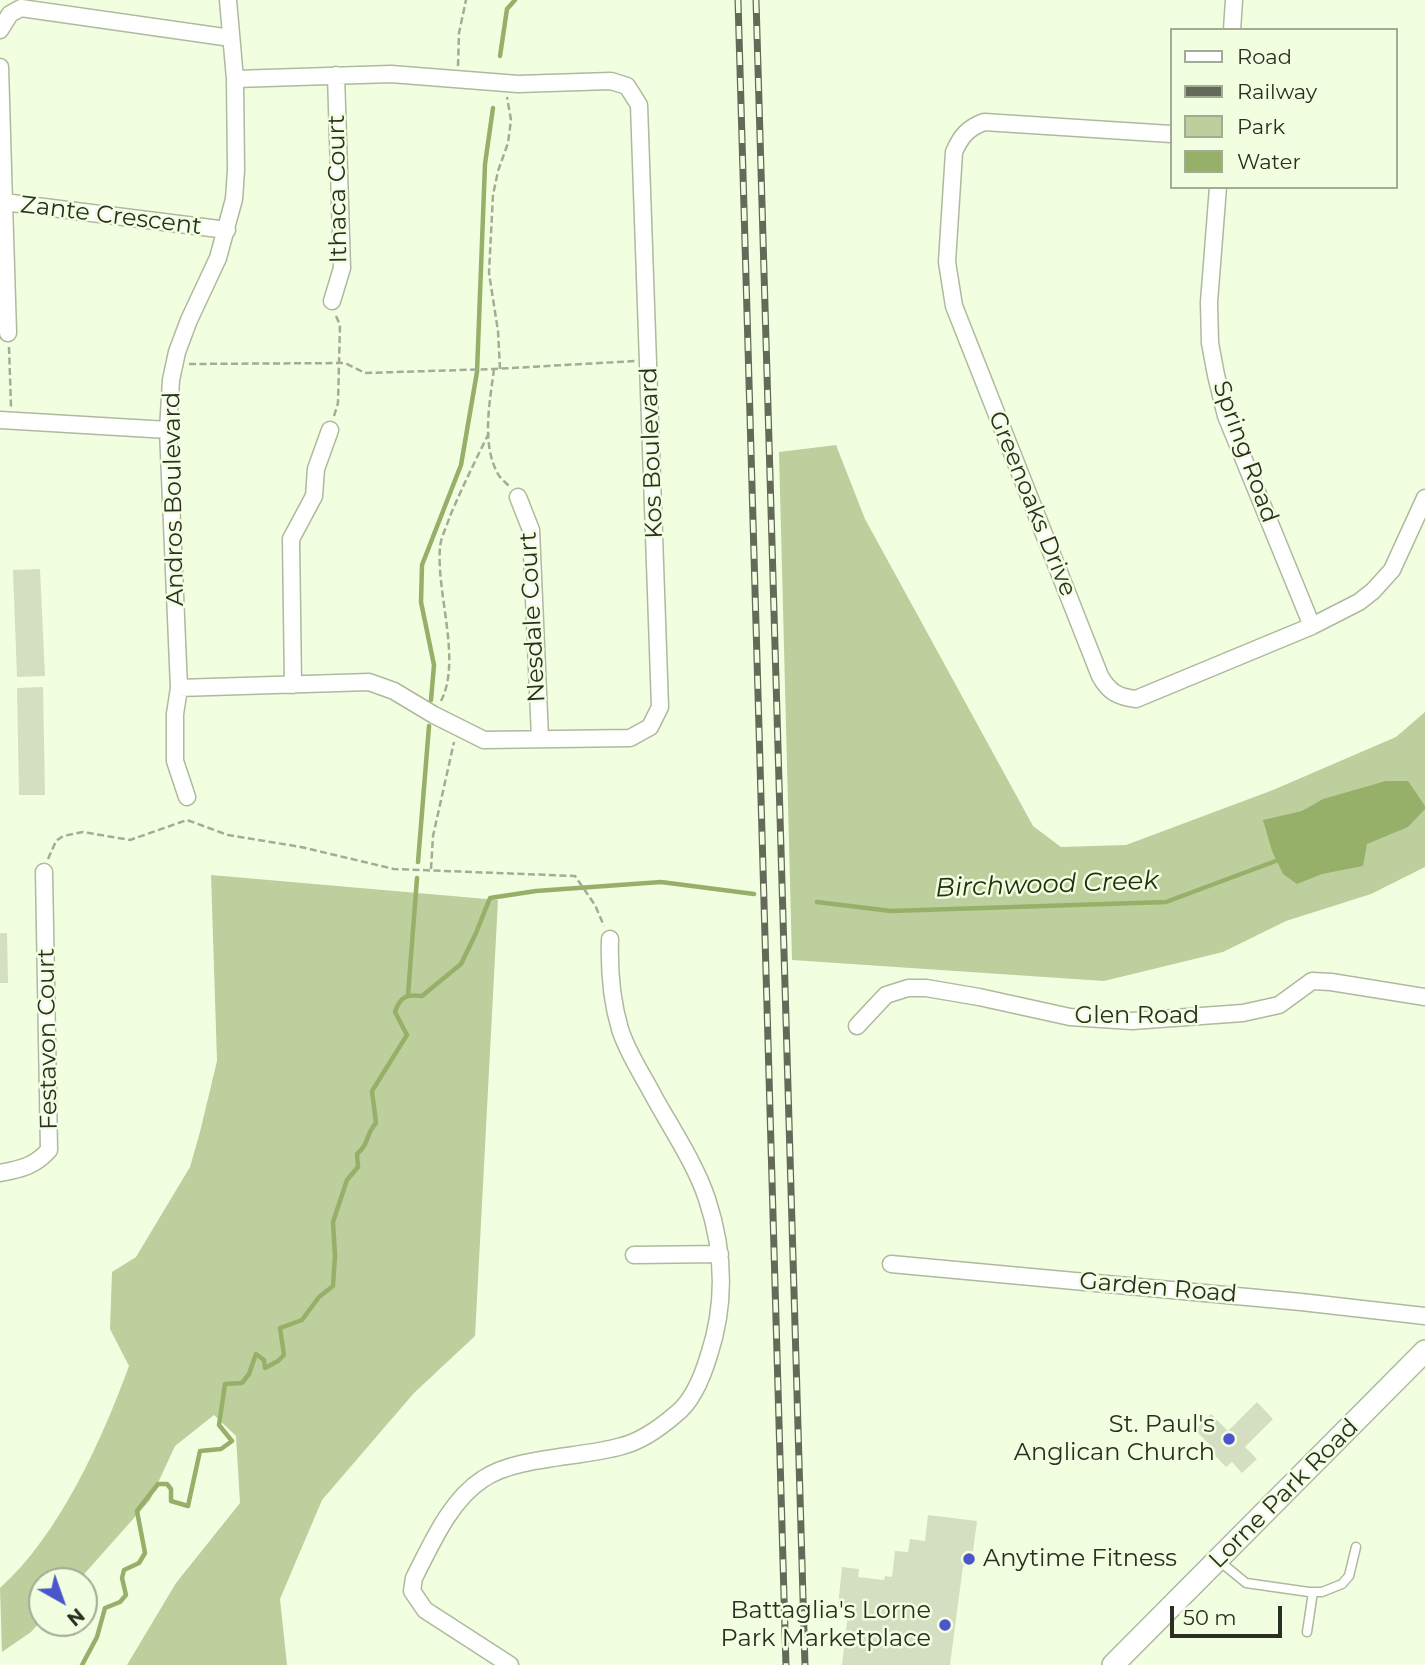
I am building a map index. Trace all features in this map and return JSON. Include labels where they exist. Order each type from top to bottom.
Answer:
[{"type":"street","name":"Andros Boulevard","points":[[187,797],[175,761],[175,714],[179,688],[168,430],[171,380],[175,364],[189,320],[218,258],[227,230],[236,170],[235,79],[228,0]]},
{"type":"street","points":[[1232,28],[1234,0]]},
{"type":"street","points":[[0,30],[10,14],[21,9],[231,38]]},
{"type":"street","name":"Zante Crescent","points":[[0,67],[4,202],[227,230]]},
{"type":"street","name":"Kos Boulevard","points":[[179,688],[369,682],[394,691],[457,728],[484,740],[630,738],[650,727],[660,707],[639,105],[627,86],[618,82],[504,83],[391,74],[235,79]]},
{"type":"street","name":"Ithaca Court","points":[[332,301],[342,268],[336,75]]},
{"type":"street","name":"Greenoaks Drive","points":[[1170,134],[984,122],[971,127],[960,138],[954,152],[947,262],[954,306],[1107,688],[1120,697],[1136,699],[1312,626],[1359,602],[1391,570],[1425,498]]},
{"type":"street","name":"Spring Road","points":[[1218,189],[1209,302],[1210,343],[1216,375],[1226,416],[1312,626]]},
{"type":"street","points":[[4,202],[8,333]]},
{"type":"street","points":[[6,420],[168,430]]},
{"type":"street","points":[[293,685],[291,539],[314,496],[316,469],[330,430]]},
{"type":"street","name":"Nesdale Court","points":[[518,497],[531,530],[540,738]]},
{"type":"street","name":"Festavon Court","points":[[0,1173],[28,1167],[40,1161],[49,1150],[44,872]]},
{"type":"street","points":[[510,1665],[425,1610],[412,1591],[414,1578],[453,1509],[468,1491],[484,1478],[532,1462],[623,1446],[660,1427],[683,1409],[697,1386],[717,1332],[722,1296],[720,1254],[707,1198],[620,1030],[609,970],[610,939]]},
{"type":"street","name":"Glen Road","points":[[857,1026],[886,995],[908,988],[926,988],[979,997],[1070,1017],[1132,1021],[1244,1013],[1279,1005],[1312,981],[1425,997]]},
{"type":"street","points":[[634,1255],[720,1254]]},
{"type":"street","name":"Garden Road","points":[[891,1264],[1425,1316]]},
{"type":"street","name":"Lorne Park Road","points":[[1113,1665],[1425,1351]]},
{"type":"lane","points":[[1218,1560],[1246,1583],[1313,1592],[1330,1589],[1346,1581],[1352,1571],[1356,1547]]},
{"type":"lane","points":[[1307,1632],[1313,1592]]},
{"type":"path","points":[[458,80],[459,33],[466,0]]},
{"type":"path","points":[[500,369],[498,331],[489,273],[493,195],[508,143],[511,120],[504,83]]},
{"type":"path","points":[[330,430],[338,403],[340,325],[332,301]]},
{"type":"path","points":[[6,420],[8,333]]},
{"type":"path","points":[[175,364],[345,363],[365,373],[462,371],[649,360]]},
{"type":"path","points":[[494,369],[490,449],[498,474],[518,497]]},
{"type":"path","points":[[434,715],[447,690],[450,670],[439,570],[440,543],[463,485],[489,433]]},
{"type":"path","points":[[431,869],[433,836],[457,728]]},
{"type":"path","points":[[44,872],[56,841],[63,836],[83,832],[130,840],[187,820],[228,835],[301,847],[394,869],[575,876],[595,905],[610,939]]},
{"type":"green space","points":[[836,445],[865,519],[1033,826],[1061,847],[1126,845],[1273,790],[1396,737],[1425,712],[1425,867],[1371,894],[1286,921],[1223,952],[1104,981],[792,960],[779,452]]},
{"type":"green space","points":[[211,875],[498,900],[475,1336],[414,1393],[322,1500],[280,1599],[287,1665],[127,1665],[176,1583],[240,1503],[236,1436],[214,1415],[175,1446],[150,1500],[90,1567],[28,1567],[28,1634],[2,1652],[0,1588],[21,1566],[60,1514],[92,1455],[129,1366],[110,1329],[112,1272],[136,1257],[190,1167],[217,1061]]},
{"type":"water","points":[[1386,781],[1408,781],[1425,806],[1408,827],[1367,844],[1363,866],[1322,874],[1297,884],[1283,874],[1272,851],[1263,820],[1302,811],[1323,799]]},
{"type":"building","points":[[40,569],[45,676],[17,677],[13,570]]},
{"type":"building","points":[[43,687],[45,795],[19,795],[17,688]]},
{"type":"building","points":[[0,933],[7,933],[8,983],[0,983]]},
{"type":"building","name":"St. Paul's Anglican Church","points":[[1257,1402],[1273,1419],[1245,1447],[1257,1459],[1242,1473],[1232,1462],[1226,1467],[1209,1450],[1212,1447],[1195,1430],[1211,1414],[1228,1431]]},
{"type":"building","points":[[928,1515],[977,1521],[971,1567],[963,1566],[950,1665],[842,1665],[849,1606],[838,1605],[842,1567],[859,1569],[858,1577],[884,1580],[885,1576],[892,1577],[895,1551],[908,1552],[910,1539],[925,1541]]},
{"type":"waterway","points":[[500,56],[507,9],[515,0]]},
{"type":"waterway","points":[[431,700],[434,665],[421,602],[422,565],[461,465],[477,372],[485,164],[493,108]]},
{"type":"waterway","points":[[418,862],[429,726]]},
{"type":"waterway","name":"Birchwood Creek","points":[[817,902],[891,911],[1166,902],[1281,859]]},
{"type":"waterway","points":[[408,995],[417,878]]},
{"type":"waterway","name":"Birchwood Creek","points":[[82,1665],[97,1637],[105,1608],[120,1602],[126,1595],[122,1578],[124,1570],[139,1563],[145,1553],[137,1511],[158,1484],[167,1484],[171,1489],[171,1501],[188,1506],[200,1451],[221,1449],[232,1441],[219,1425],[225,1384],[242,1383],[249,1374],[256,1354],[264,1360],[265,1368],[278,1361],[284,1355],[280,1328],[302,1320],[319,1297],[333,1286],[333,1222],[347,1180],[358,1167],[357,1154],[376,1123],[372,1091],[407,1035],[395,1012],[397,1007],[404,998],[422,996],[461,964],[490,898],[536,891],[661,882],[754,894]]},
{"type":"railway","points":[[738,0],[786,1665]]},
{"type":"railway","points":[[756,0],[805,1665]]},
{"type":"place","name":"St. Paul's Anglican Church","points":[[1229,1439]]},
{"type":"place","name":"Anytime Fitness","points":[[969,1559]]},
{"type":"place","name":"Battaglia's Lorne Park Marketplace","points":[[945,1625]]}]
